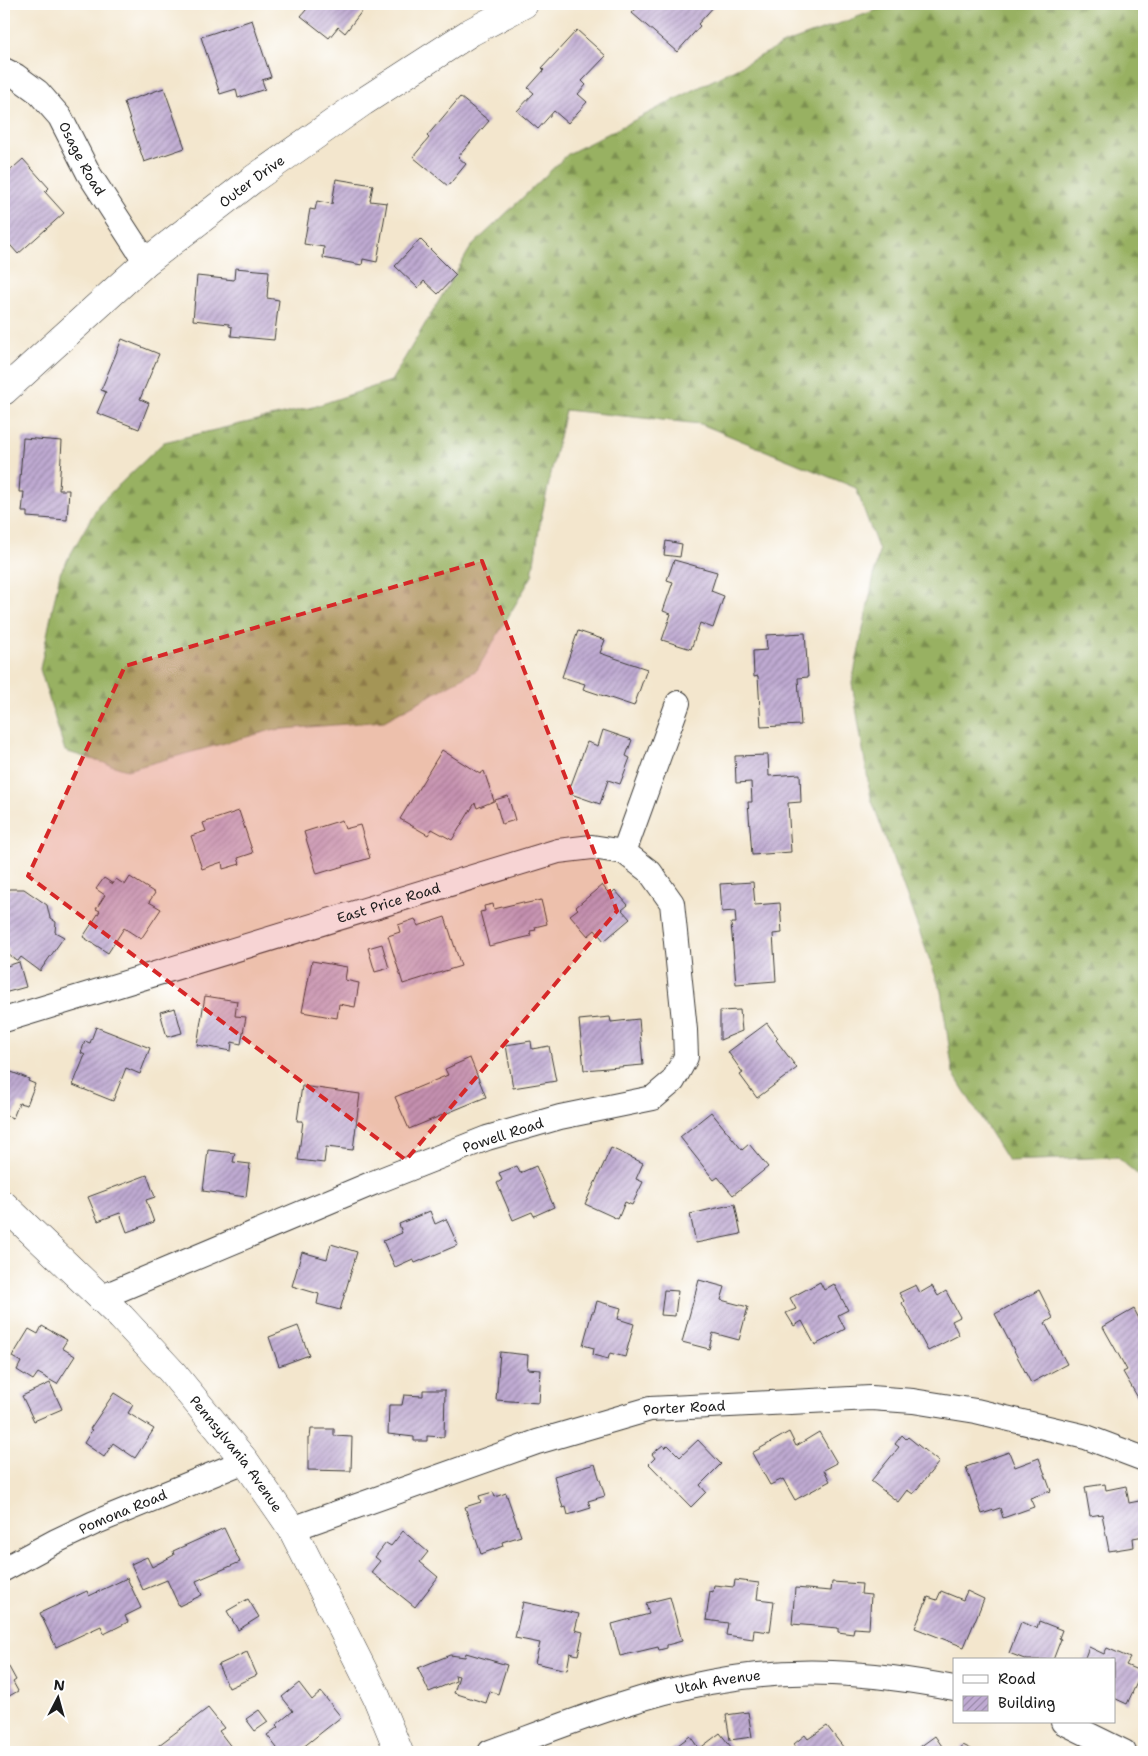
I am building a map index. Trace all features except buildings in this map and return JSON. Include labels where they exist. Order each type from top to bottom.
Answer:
[{"type":"street","name":"Outer Drive","points":[[4,391],[146,262],[252,180],[363,102],[472,32],[524,4]]},
{"type":"street","name":"Osage Road","points":[[4,70],[38,92],[60,117],[89,174],[146,262]]},
{"type":"street","points":[[624,852],[678,703]]},
{"type":"street","name":"East Price Road","points":[[4,1020],[558,851],[592,847],[624,852]]},
{"type":"street","name":"Powell Road","points":[[102,1297],[373,1183],[487,1138],[560,1116],[653,1098],[673,1081],[686,1057],[672,903],[650,872],[624,852]]},
{"type":"street","name":"Pennsylvania Avenue","points":[[4,1205],[102,1297],[172,1372],[245,1461],[292,1528],[376,1696],[399,1752]]},
{"type":"street","name":"Porter Road","points":[[292,1528],[537,1442],[650,1409],[871,1398],[914,1401],[976,1411],[1093,1439],[1144,1459]]},
{"type":"street","name":"Pomona Road","points":[[4,1569],[94,1523],[245,1461]]},
{"type":"street","name":"Utah Avenue","points":[[490,1752],[642,1699],[710,1681],[789,1672],[838,1672],[896,1678],[953,1688]]},
{"type":"street","points":[[1067,1724],[1124,1752]]},
{"type":"highlighted area","points":[[482,561],[617,911],[406,1160],[28,876],[125,666]]},
{"type":"green space","points":[[893,4],[1144,4],[1144,1180],[1117,1157],[1008,1161],[953,1073],[941,991],[871,798],[852,683],[879,551],[856,488],[701,424],[565,410],[540,523],[532,576],[477,670],[384,721],[272,730],[127,770],[65,751],[40,669],[60,573],[99,504],[164,442],[313,407],[391,381],[471,247],[568,154],[786,43]]}]
